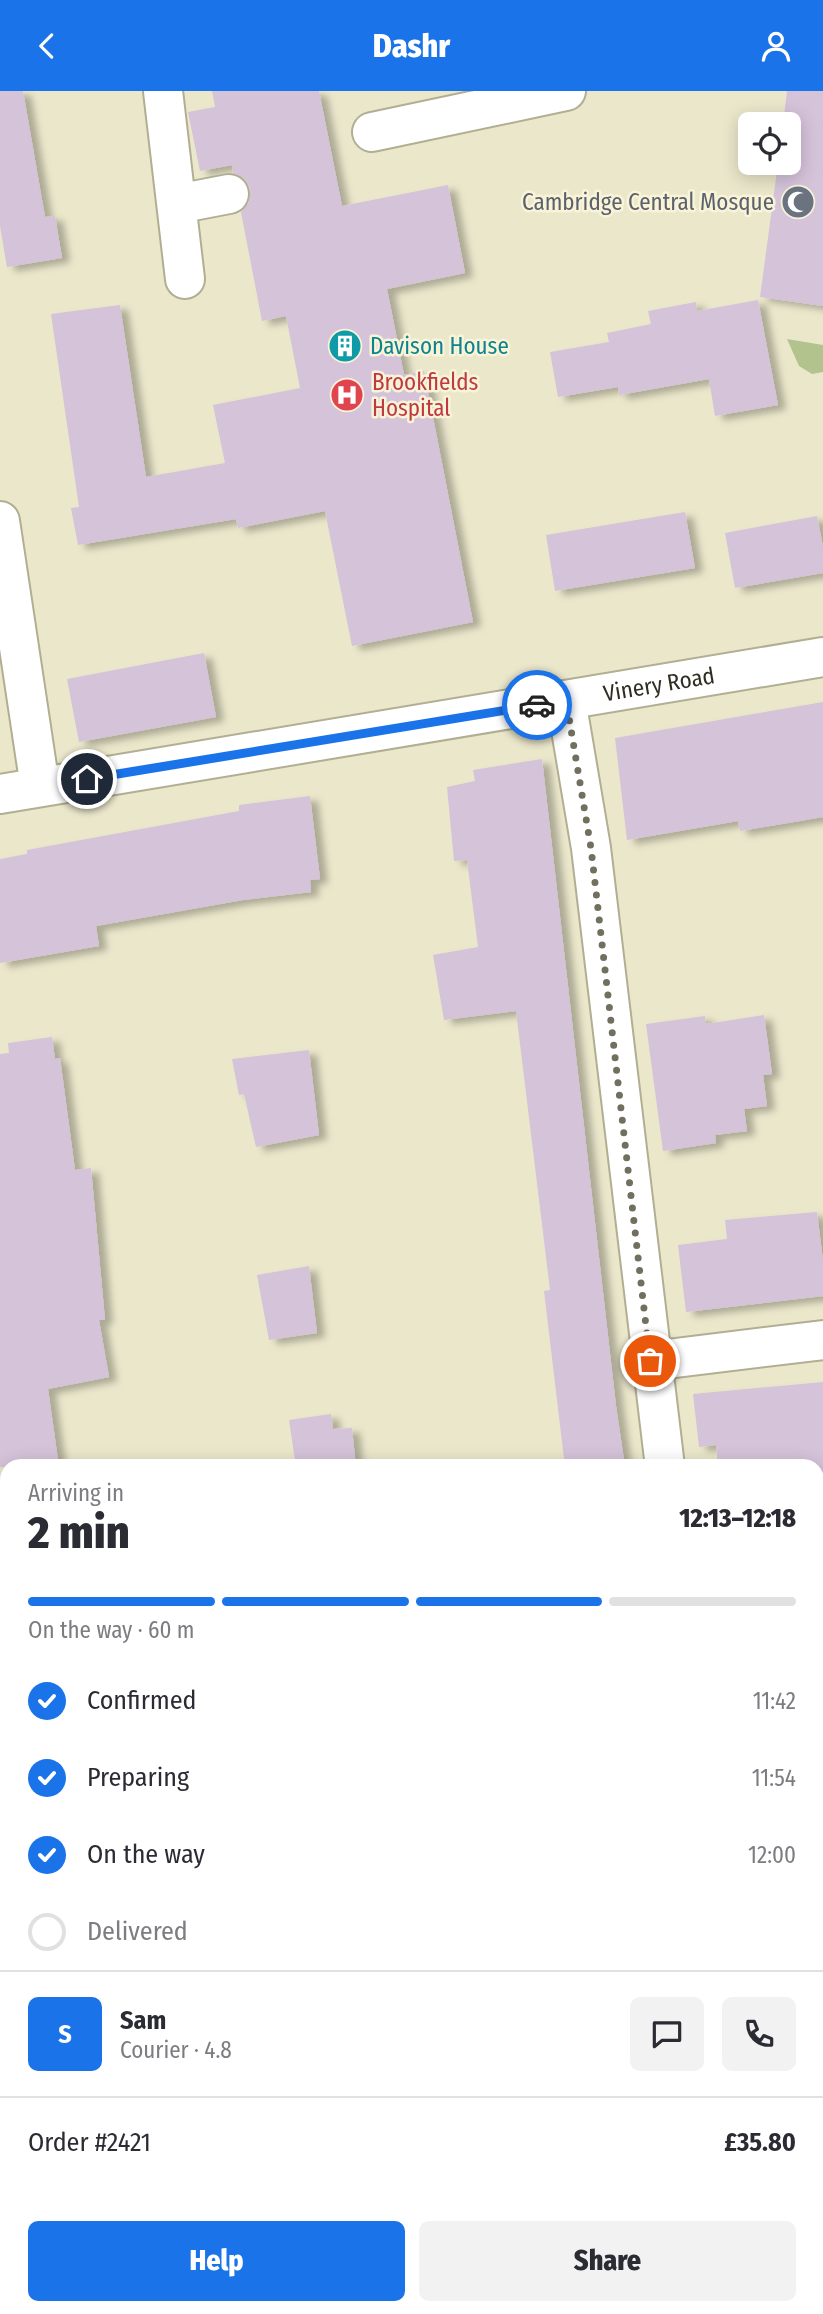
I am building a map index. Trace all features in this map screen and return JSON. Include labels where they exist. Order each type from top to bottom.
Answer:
[{"type":"street","points":[[163,91],[185,279]]},
{"type":"street","points":[[372,132],[566,91]]},
{"type":"street","points":[[177,204],[229,194]]},
{"type":"street","points":[[0,521],[40,787]]},
{"type":"street","name":"Vinery Road","points":[[0,794],[823,657]]},
{"type":"street","points":[[566,700],[592,861],[664,1459]]},
{"type":"street","points":[[650,1361],[823,1340]]},
{"type":"green space","points":[[787,339],[823,345],[823,372],[812,374],[799,366]]},
{"type":"building","points":[[0,91],[23,91],[45,217],[55,216],[62,258],[7,267],[0,226]]},
{"type":"building","name":"Davison House","points":[[212,91],[319,91],[342,206],[448,185],[465,273],[387,289],[404,375],[424,371],[473,622],[352,646],[325,511],[238,528],[236,519],[78,545],[71,508],[79,507],[51,314],[120,305],[146,477],[225,463],[213,405],[300,388],[286,316],[262,321],[241,212],[249,202],[250,189],[245,179],[233,173],[232,165],[200,171],[188,112],[215,107]]},
{"type":"building","name":"Cambridge Central Mosque","points":[[787,91],[823,91],[823,306],[760,297],[776,175],[801,175],[801,112],[784,112]]},
{"type":"building","points":[[758,300],[778,405],[715,416],[709,379],[619,395],[618,387],[558,397],[550,352],[609,342],[607,333],[651,324],[648,311],[696,302],[697,311]]},
{"type":"building","points":[[685,512],[695,568],[555,591],[546,535]]},
{"type":"building","points":[[817,516],[823,547],[823,573],[735,588],[725,533]]},
{"type":"building","points":[[204,653],[216,717],[79,742],[67,679]]},
{"type":"building","points":[[823,702],[823,817],[740,831],[738,821],[627,840],[615,738]]},
{"type":"building","points":[[542,759],[624,1459],[564,1459],[544,1291],[550,1290],[516,1011],[444,1020],[433,955],[478,947],[467,860],[454,861],[447,787],[475,781],[473,770]]},
{"type":"building","points":[[310,796],[320,879],[310,880],[311,892],[243,900],[96,926],[99,946],[0,963],[0,859],[27,854],[27,850],[239,811],[239,805]]},
{"type":"building","points":[[764,1015],[772,1074],[763,1075],[767,1106],[744,1109],[747,1131],[715,1135],[716,1143],[663,1151],[646,1024],[705,1016],[706,1024]]},
{"type":"building","points":[[52,1037],[55,1059],[60,1058],[75,1170],[91,1168],[105,1320],[99,1320],[109,1377],[48,1389],[58,1459],[0,1459],[0,1054],[9,1053],[8,1043]]},
{"type":"building","points":[[309,1050],[319,1135],[256,1147],[244,1094],[239,1095],[232,1059]]},
{"type":"building","points":[[817,1212],[823,1261],[823,1296],[686,1312],[678,1245],[727,1239],[725,1220]]},
{"type":"building","points":[[309,1266],[317,1333],[269,1340],[257,1275]]},
{"type":"building","points":[[823,1382],[823,1459],[717,1459],[716,1445],[699,1447],[693,1394]]},
{"type":"building","points":[[331,1414],[333,1429],[352,1428],[355,1459],[295,1459],[289,1420]]},
{"type":"way so far","points":[[537,705],[566,700],[591,848],[650,1361]]},
{"type":"place","name":"Cambridge Central Mosque","points":[[798,202]]},
{"type":"place","name":"Davison House","points":[[345,346]]},
{"type":"place","name":"Brookfields Hospital","points":[[347,395]]},
{"type":"route","points":[[87,779],[537,705]]}]
